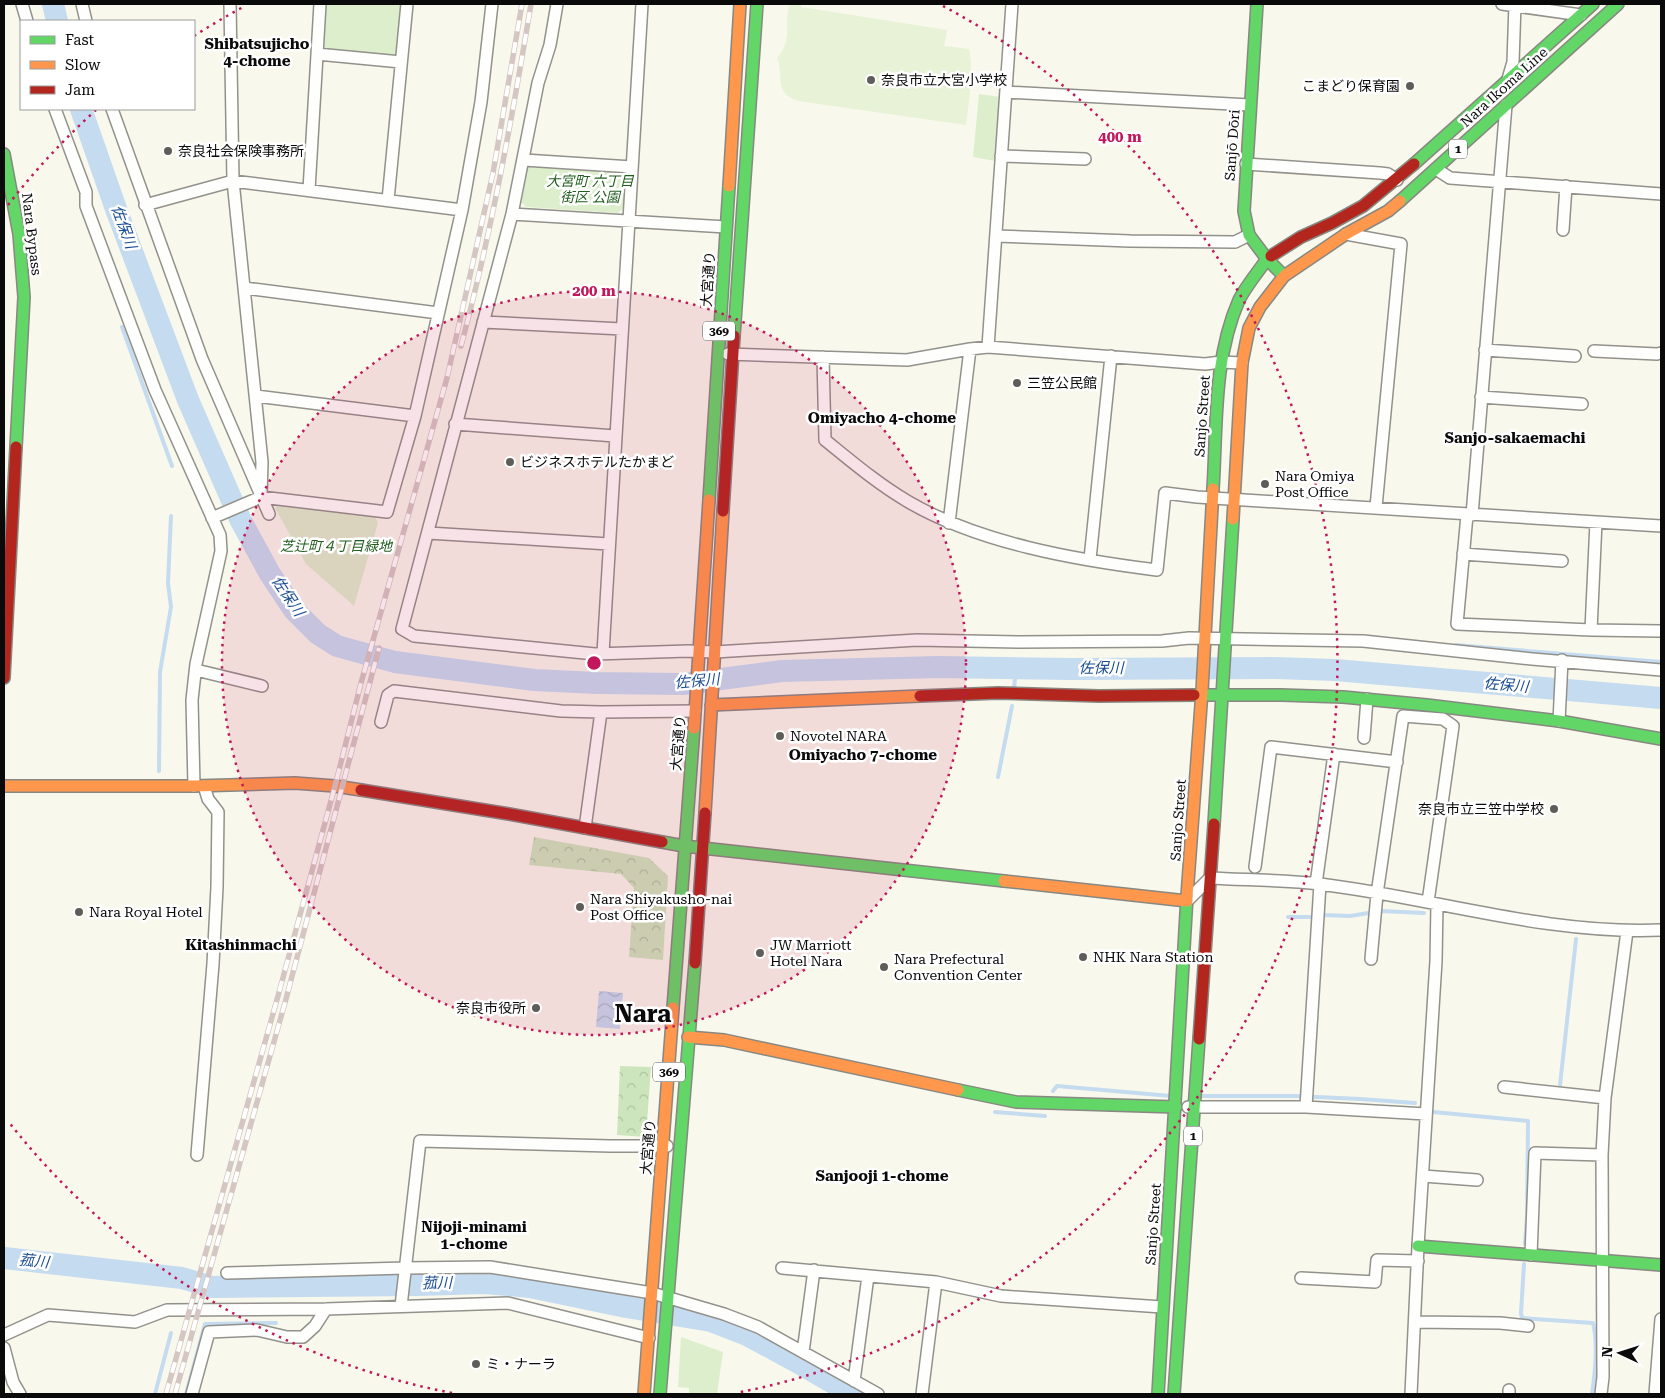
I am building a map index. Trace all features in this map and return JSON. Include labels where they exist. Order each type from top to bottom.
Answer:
[{"type":"main road","name":"大宮通り","points":[[644,1394],[696,707],[740,4]]},
{"type":"main road","name":"369","points":[[660,1394],[703,848],[733,354],[757,4]]},
{"type":"main road","name":"Sanjō Dōri","points":[[1257,4],[1244,211],[1249,235],[1267,259],[1284,276]]},
{"type":"main road","name":"Nara Ikoma Line","points":[[1267,259],[1301,237],[1363,206],[1397,180],[1593,4]]},
{"type":"main road","name":"Nara Ikoma Line","points":[[1284,276],[1346,234],[1388,210],[1618,4]]},
{"type":"main road","name":"Nara Bypass","points":[[4,154],[19,234],[24,297],[4,678]]},
{"type":"main road","name":"Sanjo Street","points":[[1158,1394],[1221,362],[1228,332],[1240,299],[1267,259]]},
{"type":"main road","name":"1","points":[[1174,1394],[1226,643],[1242,363],[1249,328],[1260,307],[1284,276]]},
{"type":"main road","points":[[712,704],[998,693],[1099,696],[1202,693],[1281,695],[1367,699],[1559,718],[1661,739]]},
{"type":"main road","points":[[4,786],[295,784],[335,786],[684,846],[1187,901]]},
{"type":"main road","points":[[688,1037],[724,1040],[1016,1102],[1176,1107]]},
{"type":"main road","points":[[1418,1246],[1661,1265]]},
{"type":"street","points":[[22,4],[27,20]]},
{"type":"street","points":[[82,4],[86,20]]},
{"type":"street","points":[[230,4],[233,181],[262,462],[258,497]]},
{"type":"street","points":[[308,190],[320,4]]},
{"type":"street","points":[[388,200],[407,4]]},
{"type":"street","points":[[214,517],[258,497],[387,512],[415,416],[462,210],[482,102],[492,4]]},
{"type":"street","points":[[557,4],[550,45],[538,83],[512,214],[402,629],[414,636],[595,654],[715,654],[918,640],[1226,643],[1362,641],[1562,663],[1661,670]]},
{"type":"street","points":[[603,653],[642,4]]},
{"type":"street","points":[[988,347],[1012,4]]},
{"type":"street","points":[[1502,4],[1581,15]]},
{"type":"street","points":[[1515,5],[1513,62],[1508,81],[1481,397],[1457,624],[1661,631]]},
{"type":"street","points":[[317,54],[401,62]]},
{"type":"street","points":[[1006,92],[1250,105]]},
{"type":"street","points":[[54,110],[86,192],[86,206],[155,390],[214,517],[220,535],[221,552],[196,670],[192,700],[199,786],[218,812],[213,964],[197,1155]]},
{"type":"street","points":[[112,110],[202,359],[258,497],[268,514]]},
{"type":"street","points":[[1001,156],[1085,159]]},
{"type":"street","points":[[524,160],[632,166]]},
{"type":"street","points":[[1246,164],[1380,172],[1388,174],[1397,180]]},
{"type":"street","points":[[1436,169],[1450,178],[1661,194]]},
{"type":"street","points":[[146,205],[233,181],[462,210]]},
{"type":"street","points":[[1563,230],[1566,186]]},
{"type":"street","points":[[512,214],[726,227]]},
{"type":"street","points":[[1346,234],[1401,244],[1376,507]]},
{"type":"street","points":[[996,236],[1130,241],[1235,242],[1249,235]]},
{"type":"street","points":[[245,288],[438,313]]},
{"type":"street","points":[[483,322],[622,329]]},
{"type":"street","points":[[717,353],[908,360],[988,347],[1205,364],[1221,362],[1242,363]]},
{"type":"street","points":[[950,523],[970,349]]},
{"type":"street","points":[[1485,350],[1575,356]]},
{"type":"street","points":[[1594,351],[1661,353]]},
{"type":"street","points":[[1090,559],[1111,356]]},
{"type":"street","points":[[823,357],[825,440],[862,471],[908,502],[950,523],[1026,547],[1157,570],[1165,493],[1469,515],[1661,526]]},
{"type":"street","points":[[256,396],[415,416]]},
{"type":"street","points":[[1481,397],[1582,404]]},
{"type":"street","points":[[455,424],[615,436]]},
{"type":"street","points":[[1591,630],[1596,522]]},
{"type":"street","points":[[428,533],[609,544]]},
{"type":"street","points":[[1463,554],[1562,561]]},
{"type":"street","points":[[1559,718],[1562,663]]},
{"type":"street","points":[[196,670],[262,686]]},
{"type":"street","points":[[381,722],[388,695],[394,691],[561,711],[601,712],[696,707]]},
{"type":"street","points":[[1364,738],[1367,699]]},
{"type":"street","points":[[585,828],[601,712]]},
{"type":"street","points":[[1371,959],[1377,894],[1403,716],[1443,719],[1453,726],[1433,903],[1436,960],[1422,1176],[1411,1394]]},
{"type":"street","points":[[1255,867],[1271,747],[1397,762]]},
{"type":"street","points":[[1306,1107],[1318,884],[1334,754]]},
{"type":"street","points":[[1187,901],[1210,878],[1318,884],[1433,903],[1506,918],[1627,932],[1661,930]]},
{"type":"street","points":[[1601,1394],[1602,1155],[1605,1098],[1627,932]]},
{"type":"street","points":[[1504,1087],[1605,1098]]},
{"type":"street","points":[[1176,1107],[1306,1107],[1426,1114]]},
{"type":"street","points":[[401,1306],[416,1190],[420,1141],[681,1146]]},
{"type":"street","points":[[1531,1255],[1535,1153],[1602,1155]]},
{"type":"street","points":[[1422,1176],[1477,1180]]},
{"type":"street","points":[[1301,1278],[1375,1282],[1377,1260],[1418,1261]]},
{"type":"street","points":[[227,1273],[405,1268],[490,1268],[652,1295],[724,1314],[758,1327],[878,1394]]},
{"type":"street","points":[[782,1268],[936,1282],[1001,1296],[1162,1307]]},
{"type":"street","points":[[803,1352],[814,1270]]},
{"type":"street","points":[[854,1381],[868,1276]]},
{"type":"street","points":[[922,1394],[936,1282]]},
{"type":"street","points":[[4,1335],[48,1315],[135,1322],[167,1310],[326,1309],[508,1303],[649,1338]]},
{"type":"street","points":[[192,1394],[209,1332],[257,1330],[287,1337],[303,1337],[315,1326],[326,1309]]},
{"type":"street","points":[[1655,1394],[1661,1319]]},
{"type":"street","points":[[1415,1322],[1500,1323],[1528,1326]]},
{"type":"street","points":[[4,1348],[13,1382],[20,1394]]},
{"type":"green space","points":[[325,4],[403,4],[396,57],[320,49]]},
{"type":"green space","name":"奈良市立大宮小学校","points":[[790,4],[801,4],[801,7],[947,30],[944,46],[969,49],[971,78],[966,125],[798,101],[790,97],[782,88],[777,58],[787,38]]},
{"type":"green space","points":[[979,94],[1000,97],[995,161],[973,157]]},
{"type":"green space","name":"大宮町 六丁目 街区 公園","points":[[533,164],[620,169],[626,175],[624,208],[618,213],[526,207],[520,201],[527,168]]},
{"type":"green space","name":"芝辻町４丁目緑地","points":[[277,505],[375,516],[378,523],[354,606],[306,564],[275,508]]},
{"type":"green space","points":[[534,837],[649,858],[668,876],[663,960],[629,957],[634,888],[621,874],[529,865]]},
{"type":"green space","points":[[620,1066],[651,1067],[646,1137],[617,1135]]},
{"type":"green space","points":[[681,1337],[723,1352],[717,1394],[689,1394],[689,1388],[678,1387]]},
{"type":"water","points":[[599,991],[623,993],[620,1029],[596,1027]]},
{"type":"waterway","points":[[53,4],[57,20]]},
{"type":"waterway","name":"佐保川","points":[[81,110],[116,209],[188,400],[241,521],[270,574],[294,610],[318,634],[337,646],[395,662],[534,680],[597,683],[683,684],[782,671],[938,667],[1070,669],[1275,668],[1335,670],[1661,698]]},
{"type":"waterway","points":[[122,327],[172,466]]},
{"type":"waterway","points":[[159,771],[160,672],[171,607],[168,583],[171,516]]},
{"type":"waterway","points":[[1456,645],[1661,662]]},
{"type":"waterway","points":[[1014,689],[1016,668]]},
{"type":"waterway","points":[[998,777],[1012,706]]},
{"type":"waterway","points":[[1288,917],[1350,916],[1381,911],[1424,913]]},
{"type":"waterway","points":[[1560,1085],[1576,939]]},
{"type":"waterway","points":[[1053,1091],[1057,1086],[1171,1096]]},
{"type":"waterway","points":[[1200,1096],[1295,1096],[1415,1103]]},
{"type":"waterway","points":[[995,1112],[1045,1116]]},
{"type":"waterway","points":[[1433,1112],[1528,1121],[1525,1244]]},
{"type":"waterway","name":"菰川","points":[[4,1258],[182,1278],[212,1287],[485,1283],[530,1287],[626,1307],[711,1321],[747,1335],[852,1394]]},
{"type":"waterway","points":[[1524,1264],[1522,1318],[1593,1323],[1596,1349],[1592,1394]]},
{"type":"waterway","points":[[186,1394],[205,1324],[276,1323]]},
{"type":"waterway","points":[[155,1394],[171,1333]]},
{"type":"railway","points":[[166,1394],[278,996],[361,683],[447,378],[493,173],[522,4]]},
{"type":"railway","points":[[461,346],[500,176],[531,4]]},
{"type":"railway","points":[[175,1394],[286,999],[379,648]]},
{"type":"traffic: fast","points":[[734,336],[757,4]]},
{"type":"traffic: fast","points":[[1257,4],[1244,211],[1249,235],[1267,259],[1284,276]]},
{"type":"traffic: fast","points":[[1414,164],[1593,4]]},
{"type":"traffic: fast","points":[[1400,201],[1618,4]]},
{"type":"traffic: fast","points":[[4,154],[19,234],[24,297],[16,447]]},
{"type":"traffic: fast","points":[[709,500],[729,186]]},
{"type":"traffic: fast","points":[[1213,489],[1220,369],[1225,346],[1239,300],[1252,279],[1271,256]]},
{"type":"traffic: fast","points":[[1214,824],[1233,519]]},
{"type":"traffic: fast","points":[[1194,695],[1343,697],[1559,721],[1661,739]]},
{"type":"traffic: fast","points":[[673,1008],[694,728]]},
{"type":"traffic: fast","points":[[662,842],[1004,881]]},
{"type":"traffic: fast","points":[[1158,1394],[1187,896]]},
{"type":"traffic: fast","points":[[660,1394],[695,963]]},
{"type":"traffic: fast","points":[[1174,1394],[1199,1039]]},
{"type":"traffic: fast","points":[[958,1090],[1016,1102],[1176,1107]]},
{"type":"traffic: fast","points":[[1418,1246],[1661,1265]]},
{"type":"traffic: slow","points":[[729,186],[740,4]]},
{"type":"traffic: slow","points":[[1233,519],[1242,363],[1249,328],[1260,307],[1284,276],[1346,234],[1388,211],[1400,201]]},
{"type":"traffic: slow","points":[[1187,896],[1202,691],[1213,489]]},
{"type":"traffic: slow","points":[[694,728],[709,500]]},
{"type":"traffic: slow","points":[[705,813],[723,511]]},
{"type":"traffic: slow","points":[[711,705],[920,696]]},
{"type":"traffic: slow","points":[[4,786],[194,786],[295,783],[361,790]]},
{"type":"traffic: slow","points":[[1004,881],[1187,901]]},
{"type":"traffic: slow","points":[[644,1394],[673,1008]]},
{"type":"traffic: slow","points":[[688,1037],[724,1040],[958,1090]]},
{"type":"traffic: jam","points":[[1271,256],[1301,237],[1363,206],[1414,164]]},
{"type":"traffic: jam","points":[[723,511],[734,336]]},
{"type":"traffic: jam","points":[[4,678],[16,447]]},
{"type":"traffic: jam","points":[[920,696],[998,693],[1099,696],[1194,695]]},
{"type":"traffic: jam","points":[[361,790],[509,814],[662,842]]},
{"type":"traffic: jam","points":[[695,963],[705,813]]},
{"type":"traffic: jam","points":[[1199,1039],[1214,824]]},
{"type":"place","name":"奈良市立大宮小学校","points":[[871,80]]},
{"type":"place","name":"こまどり保育園","points":[[1410,86]]},
{"type":"place","name":"奈良社会保険事務所","points":[[168,151]]},
{"type":"place","name":"三笠公民館","points":[[1017,383]]},
{"type":"place","name":"ビジネスホテルたかまど","points":[[510,462]]},
{"type":"place","name":"Nara Omiya Post Office","points":[[1265,484]]},
{"type":"place","name":"Novotel NARA","points":[[780,736]]},
{"type":"place","name":"奈良市立三笠中学校","points":[[1554,809]]},
{"type":"place","name":"Nara Shiyakusho-nai Post Office","points":[[580,907]]},
{"type":"place","name":"Nara Royal Hotel","points":[[79,912]]},
{"type":"place","name":"JW Marriott Hotel Nara","points":[[760,953]]},
{"type":"place","name":"NHK Nara Station","points":[[1083,957]]},
{"type":"place","name":"Nara Prefectural Convention Center","points":[[884,967]]},
{"type":"place","name":"奈良市役所","points":[[536,1008]]},
{"type":"place","name":"ミ・ナーラ","points":[[476,1364]]},
{"type":"district","name":"Shibatsujicho 4-chome","points":[[257,52]]},
{"type":"district","name":"Omiyacho 4-chome","points":[[882,418]]},
{"type":"district","name":"Sanjo-sakaemachi","points":[[1515,438]]},
{"type":"district","name":"Omiyacho 7-chome","points":[[863,755]]},
{"type":"district","name":"Kitashinmachi","points":[[241,945]]},
{"type":"district","name":"Nara","points":[[643,1014]]},
{"type":"district","name":"Sanjooji 1-chome","points":[[882,1176]]},
{"type":"district","name":"Nijoji-minami 1-chome","points":[[474,1236]]}]
